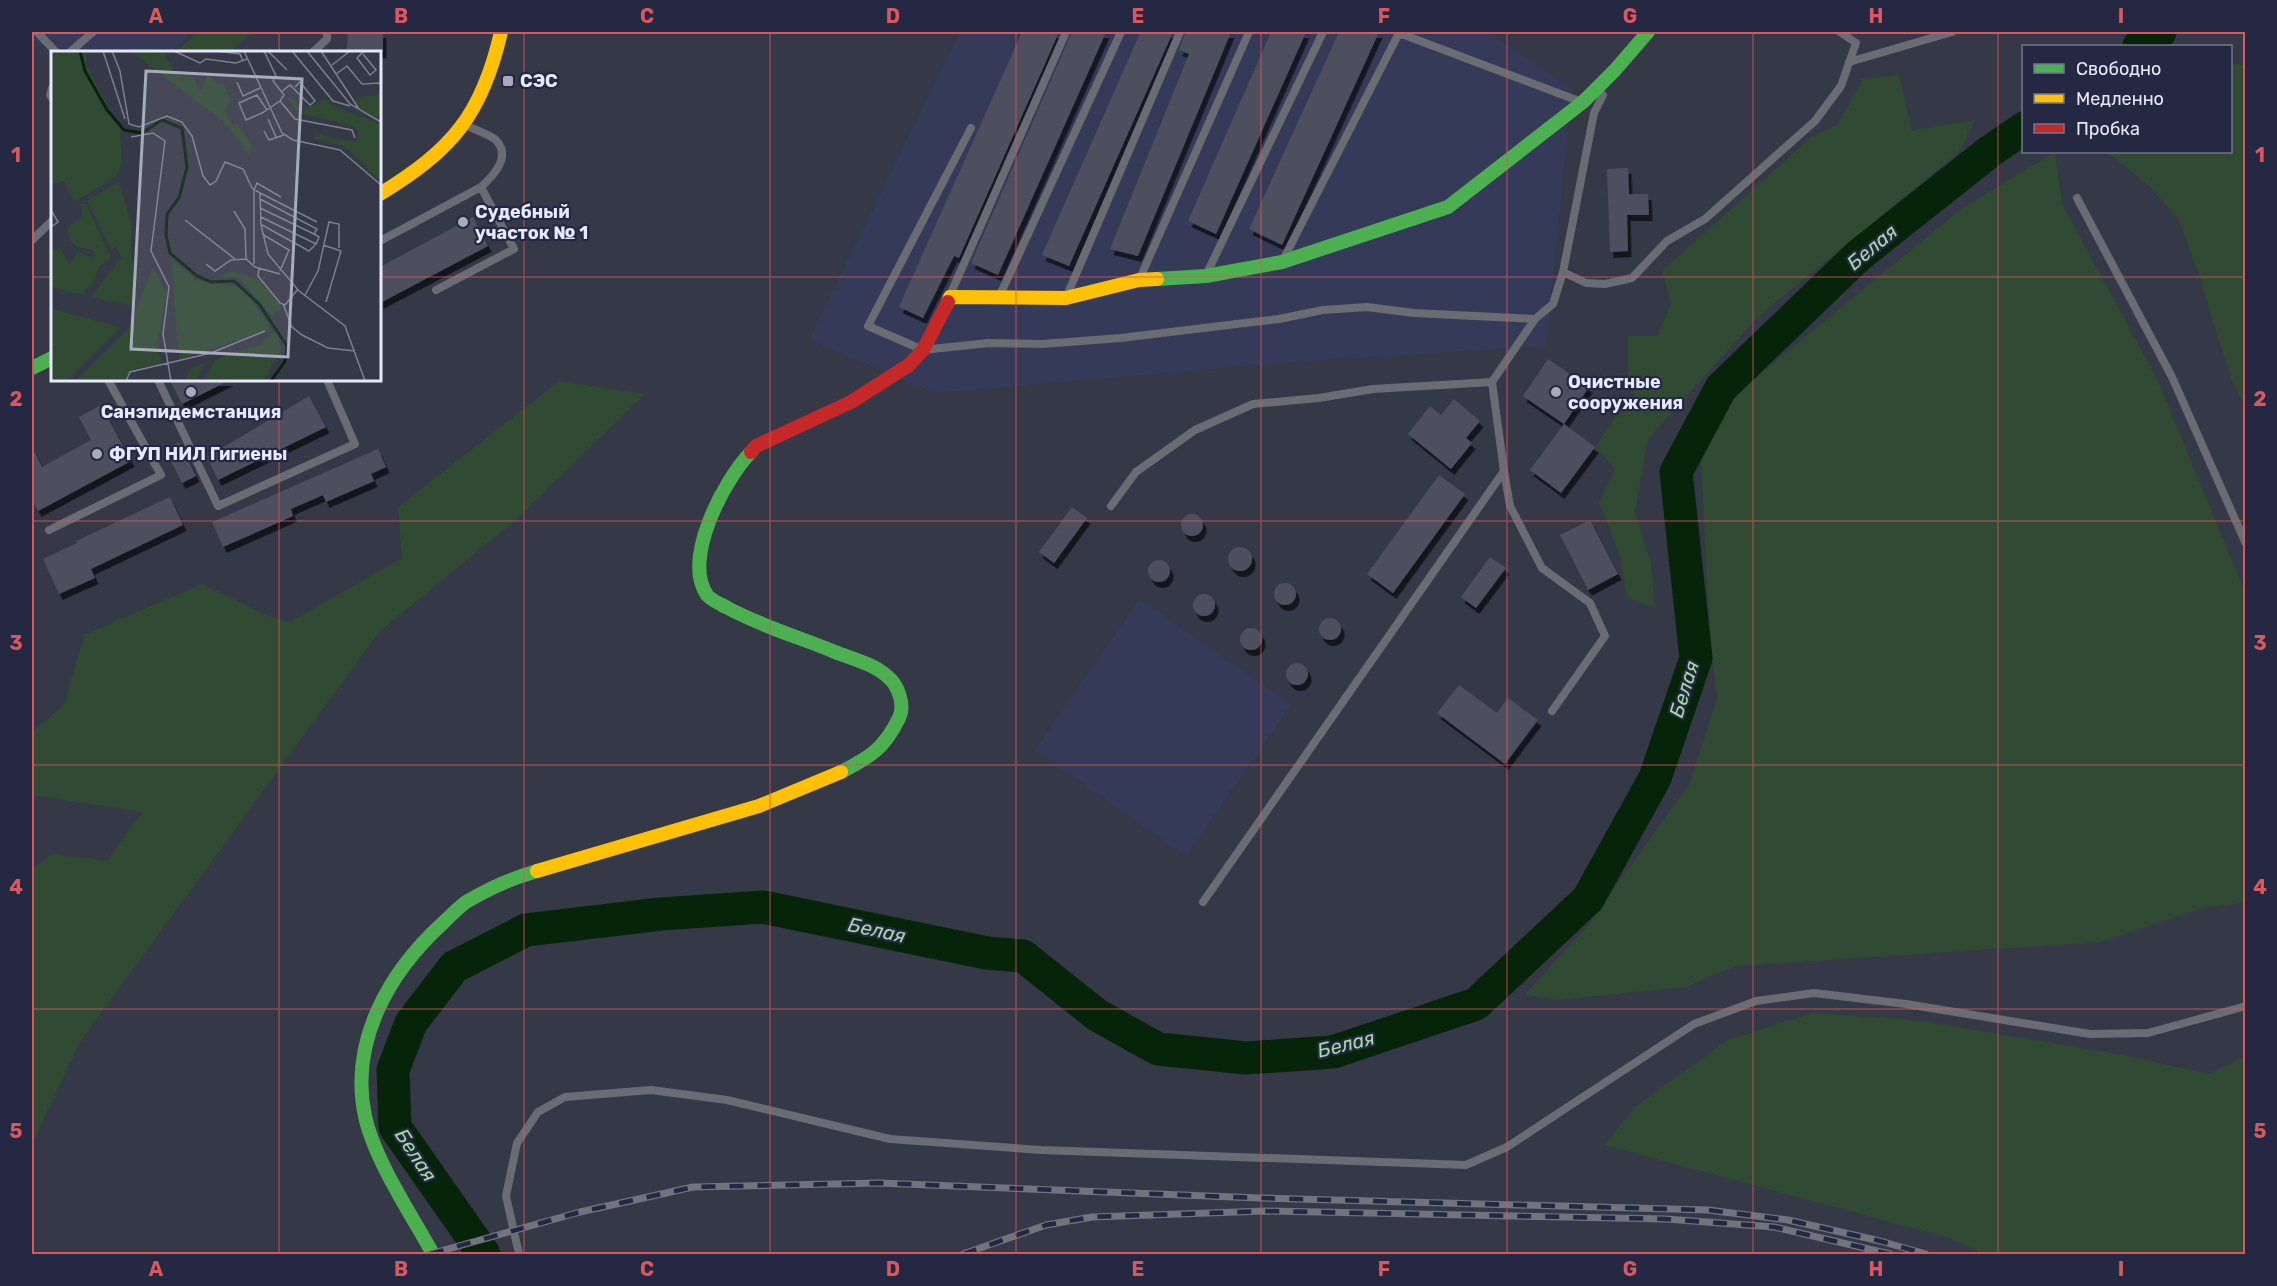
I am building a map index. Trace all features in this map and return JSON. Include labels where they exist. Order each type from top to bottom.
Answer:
[{"type":"street","points":[[381,193],[429,163],[465,125],[490,77],[501,32]]},
{"type":"street","points":[[432,1254],[374,1146],[365,1118],[360,1090],[363,1055],[375,1014],[400,969],[436,928],[465,903],[513,878],[759,806],[837,774],[872,756],[892,733],[901,714],[901,699],[890,678],[867,664],[739,614],[708,597],[698,576],[700,551],[710,518],[742,461],[756,446],[851,402],[909,365],[923,350],[950,297],[1066,298],[1139,280],[1206,276],[1282,262],[1448,207],[1583,102],[1648,32]]},
{"type":"street","points":[[32,369],[51,359]]},
{"type":"lane","points":[[37,32],[55,51]]},
{"type":"lane","points":[[71,51],[93,32]]},
{"type":"lane","points":[[314,51],[327,39],[327,32]]},
{"type":"lane","points":[[950,297],[1066,32]]},
{"type":"lane","points":[[998,298],[1121,32]]},
{"type":"lane","points":[[1066,298],[1180,32]]},
{"type":"lane","points":[[1139,280],[1249,32]]},
{"type":"lane","points":[[1206,276],[1323,32]]},
{"type":"lane","points":[[1282,262],[1399,32],[1583,102]]},
{"type":"lane","points":[[1563,272],[1586,283],[1605,284],[1632,278],[1667,241],[1705,219],[1815,121],[1841,86],[1856,43],[1840,32]]},
{"type":"lane","points":[[1849,62],[1952,32]]},
{"type":"lane","points":[[1552,711],[1605,636],[1590,603],[1542,568],[1510,506],[1492,382],[1535,319],[1553,304],[1563,272],[1594,113],[1615,70]]},
{"type":"lane","points":[[381,240],[481,187],[496,174],[501,162],[501,151],[496,140],[465,125]]},
{"type":"lane","points":[[971,128],[868,326],[923,350],[988,343],[1042,344],[1121,338],[1279,319],[1323,310],[1367,307],[1414,313],[1535,319]]},
{"type":"lane","points":[[436,290],[514,249],[481,187]]},
{"type":"lane","points":[[2077,198],[2172,377],[2246,543]]},
{"type":"lane","points":[[32,240],[51,222]]},
{"type":"lane","points":[[49,530],[161,475],[109,381]]},
{"type":"lane","points":[[158,381],[218,506],[355,444],[327,381]]},
{"type":"lane","points":[[1111,506],[1136,471],[1196,430],[1253,404],[1319,398],[1373,389],[1492,382]]},
{"type":"lane","points":[[1203,902],[1504,471]]},
{"type":"lane","points":[[519,1254],[506,1196],[517,1143],[538,1112],[565,1097],[651,1090],[727,1100],[890,1139],[1041,1150],[1466,1165],[1507,1146],[1694,1024],[1756,1001],[1814,993],[1906,1004],[2090,1034],[2148,1032],[2246,1006]]},
{"type":"shaded area","points":[[32,32],[193,32],[173,51],[51,51],[51,58],[32,37]]},
{"type":"shaded area","points":[[960,32],[1487,32],[1572,89],[1546,346],[1280,363],[935,393],[809,339]]},
{"type":"shaded area","points":[[1140,599],[1291,705],[1186,856],[1035,750]]},
{"type":"green space","points":[[198,32],[253,32],[230,51],[177,51]]},
{"type":"green space","points":[[2232,64],[2246,65],[2245,406],[2230,376],[2180,222],[2151,188],[2108,153],[2232,153]]},
{"type":"green space","points":[[1899,75],[1912,130],[1975,120],[1959,152],[1757,318],[1648,439],[1635,512],[1651,563],[1655,608],[1627,598],[1620,555],[1599,502],[1615,469],[1595,447],[1613,420],[1637,399],[1628,381],[1628,336],[1657,336],[1671,304],[1662,271],[1811,137],[1838,124],[1863,79]]},
{"type":"green space","points":[[2055,153],[2062,204],[2158,381],[2245,592],[2245,902],[2200,909],[2101,942],[1736,966],[1686,987],[1557,1000],[1525,994],[1588,925],[1690,783],[1717,698],[1710,638],[1701,461],[1732,397],[1961,209]]},
{"type":"green space","points":[[559,381],[645,394],[518,518],[379,632],[80,1042],[32,1144],[32,869],[52,854],[107,861],[142,812],[32,795],[32,732],[64,705],[84,635],[202,584],[266,615],[290,622],[402,558],[398,507]]},
{"type":"green space","points":[[1813,1013],[1917,1020],[2123,1055],[2208,1074],[2245,1057],[2245,1254],[1983,1254],[1946,1237],[1604,1145],[1636,1106],[1728,1040]]},
{"type":"building","points":[[348,32],[383,32],[383,52],[347,51]]},
{"type":"building","points":[[1022,32],[1059,32],[959,258],[954,256],[923,318],[899,307]]},
{"type":"building","points":[[1072,32],[1106,32],[998,275],[971,263]]},
{"type":"building","points":[[1136,32],[1173,32],[1069,266],[1042,255],[1140,33]]},
{"type":"building","points":[[1186,32],[1231,32],[1138,256],[1110,249],[1189,54],[1179,50]]},
{"type":"building","points":[[1271,32],[1306,32],[1216,234],[1188,221]]},
{"type":"building","points":[[1339,32],[1379,32],[1282,245],[1249,229]]},
{"type":"building","points":[[1628,168],[1629,194],[1648,194],[1649,215],[1627,215],[1628,251],[1610,252],[1607,169]]},
{"type":"building","points":[[473,217],[488,246],[381,302],[381,266]]},
{"type":"building","name":"Очистные сооружения","points":[[1548,359],[1589,387],[1564,424],[1523,396]]},
{"type":"building","name":"Санэпидемстанция","points":[[170,381],[228,381],[182,404]]},
{"type":"building","points":[[309,396],[326,427],[218,480],[207,457]]},
{"type":"building","points":[[1454,399],[1480,421],[1466,438],[1472,443],[1451,469],[1408,434],[1430,406],[1441,415]]},
{"type":"building","name":"ФГУП НИЛ Гигиены","points":[[101,405],[131,461],[38,511],[32,499],[32,447],[42,467],[91,440],[79,417]]},
{"type":"building","points":[[1564,424],[1595,447],[1561,493],[1530,470]]},
{"type":"building","points":[[179,442],[196,476],[182,483],[165,449]]},
{"type":"building","points":[[378,449],[386,467],[371,474],[374,481],[326,502],[323,495],[291,509],[293,516],[223,547],[212,522]]},
{"type":"building","points":[[1439,475],[1465,494],[1393,593],[1367,574]]},
{"type":"building","points":[[170,497],[183,525],[91,569],[95,578],[59,594],[43,559]]},
{"type":"building","points":[[1072,507],[1087,518],[1054,563],[1039,552]]},
{"type":"building","points":[[1192,514],[1200,517],[1203,525],[1200,533],[1192,536],[1184,533],[1181,525],[1184,517]]},
{"type":"building","points":[[1590,520],[1618,574],[1588,590],[1560,535]]},
{"type":"building","points":[[1240,547],[1248,551],[1252,559],[1248,567],[1240,571],[1232,567],[1228,559],[1232,551]]},
{"type":"building","points":[[1490,557],[1506,568],[1476,608],[1461,597]]},
{"type":"building","points":[[1159,560],[1167,563],[1170,571],[1167,579],[1159,582],[1151,579],[1148,571],[1151,563]]},
{"type":"building","points":[[1285,583],[1293,586],[1296,594],[1293,602],[1285,605],[1277,602],[1274,594],[1277,586]]},
{"type":"building","points":[[1204,594],[1212,597],[1215,605],[1212,613],[1204,616],[1196,613],[1193,605],[1196,597]]},
{"type":"building","points":[[1330,618],[1338,621],[1341,629],[1338,637],[1330,640],[1322,637],[1319,629],[1322,621]]},
{"type":"building","points":[[1251,628],[1259,631],[1262,639],[1259,647],[1251,650],[1243,647],[1240,639],[1243,631]]},
{"type":"building","points":[[1297,663],[1305,666],[1308,674],[1305,682],[1297,685],[1289,682],[1286,674],[1289,666]]},
{"type":"building","points":[[1459,685],[1497,713],[1508,698],[1538,720],[1505,764],[1437,713]]},
{"type":"waterway","name":"Белая","points":[[2140,45],[2160,32]]},
{"type":"waterway","name":"Белая","points":[[484,1254],[395,1127],[393,1070],[411,1023],[454,967],[526,930],[661,914],[763,907],[987,953],[1023,956],[1097,1015],[1158,1049],[1246,1058],[1333,1052],[1476,1004],[1588,899],[1655,778],[1696,658],[1676,472],[1721,388],[1858,256],[1989,152],[2022,129]]},
{"type":"railway","points":[[430,1254],[580,1212],[693,1187],[879,1183],[1259,1198],[1708,1210],[1788,1220],[1926,1254]]},
{"type":"railway","points":[[963,1254],[1046,1225],[1092,1217],[1265,1211],[1666,1219],[1774,1227],[1890,1254]]},
{"type":"traffic: fast","points":[[1157,279],[1206,276],[1282,262],[1448,207],[1583,102],[1648,32]]},
{"type":"traffic: fast","points":[[32,368],[51,358]]},
{"type":"traffic: fast","points":[[751,452],[729,481],[710,520],[703,541],[700,561],[701,580],[707,595],[718,603],[766,626],[870,665],[892,681],[900,696],[901,708],[893,729],[875,751],[841,772]]},
{"type":"traffic: fast","points":[[433,1254],[394,1186],[370,1133],[365,1116],[362,1088],[363,1062],[368,1035],[390,986],[423,942],[466,902],[509,880],[537,871]]},
{"type":"traffic: slow","points":[[381,193],[427,162],[460,128],[484,86],[501,32]]},
{"type":"traffic: slow","points":[[948,302],[950,297],[1066,298],[1139,280],[1157,279]]},
{"type":"traffic: slow","points":[[537,871],[759,806],[841,772]]},
{"type":"traffic: jam","points":[[751,452],[756,446],[851,402],[909,365],[923,350],[948,302]]},
{"type":"place","name":"СЭС","points":[[508,81]]},
{"type":"place","name":"Судебный участок № 1","points":[[463,222]]},
{"type":"place","name":"Санэпидемстанция","points":[[191,392]]},
{"type":"place","name":"Очистные сооружения","points":[[1556,392]]},
{"type":"place","name":"ФГУП НИЛ Гигиены","points":[[97,454]]}]
